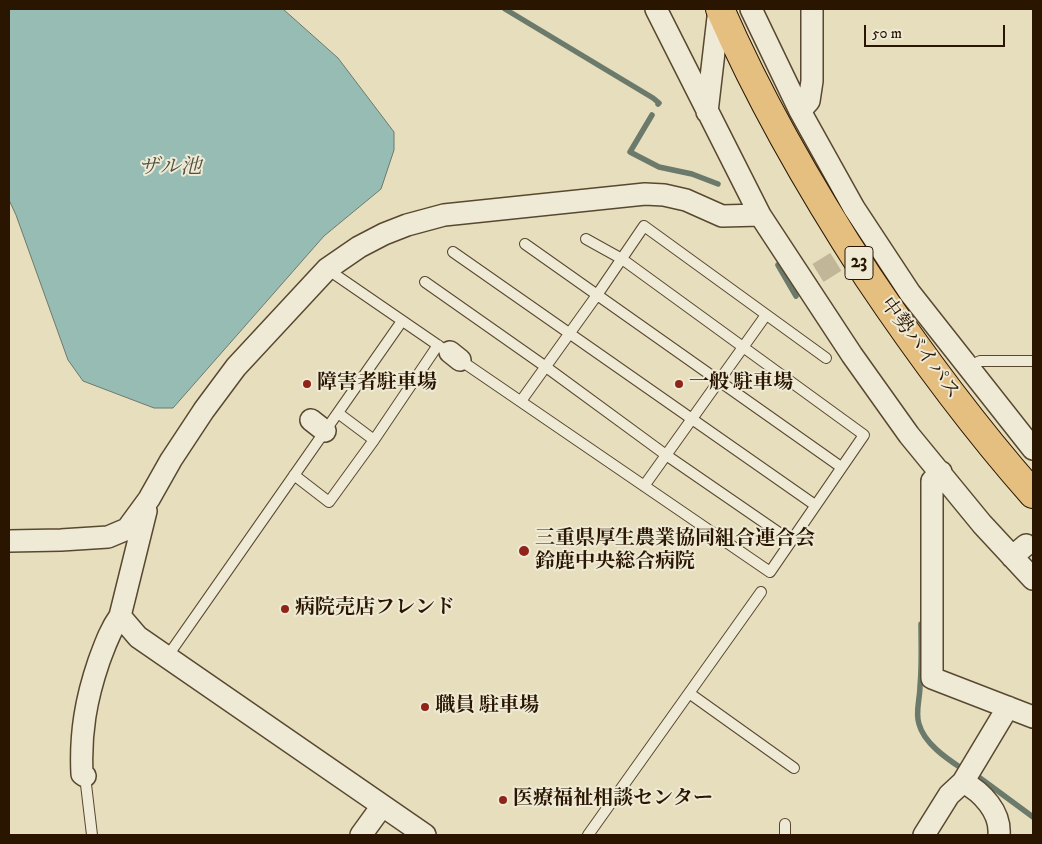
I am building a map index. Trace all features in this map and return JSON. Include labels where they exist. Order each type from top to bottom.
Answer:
[{"type":"highway","name":"中勢バイパス","points":[[719,9],[783,138],[835,227],[952,397],[1033,494]]},
{"type":"street","points":[[656,9],[760,214],[811,278],[852,355],[904,427],[982,524],[1019,551],[1033,579]]},
{"type":"street","points":[[708,112],[719,9]]},
{"type":"street","points":[[751,9],[800,111],[854,208],[869,242],[1033,449]]},
{"type":"street","points":[[800,111],[809,101],[812,81],[812,9]]},
{"type":"street","points":[[9,541],[108,537],[127,529],[149,499],[171,460],[204,410],[236,367],[327,269],[359,247],[384,234],[423,220],[444,216],[645,194],[664,195],[686,200],[722,216],[760,214]]},
{"type":"street","points":[[940,472],[932,480],[932,678],[1033,717]]},
{"type":"street","points":[[85,776],[82,774],[81,747],[86,702],[111,630],[120,616],[149,499]]},
{"type":"street","points":[[120,616],[138,637],[425,835]]},
{"type":"street","points":[[924,835],[949,796],[963,782],[1008,707]]},
{"type":"street","points":[[963,782],[976,788],[991,807],[1000,828],[999,835]]},
{"type":"street","points":[[361,835],[382,806]]},
{"type":"lane","points":[[521,401],[644,226],[826,358]]},
{"type":"lane","points":[[327,269],[770,572],[864,434],[742,348],[622,259],[586,239]]},
{"type":"lane","points":[[524,244],[842,467]]},
{"type":"lane","points":[[453,252],[816,505]]},
{"type":"lane","points":[[425,282],[546,367],[666,455],[791,541]]},
{"type":"lane","points":[[644,486],[766,315]]},
{"type":"lane","points":[[167,657],[294,475],[318,426],[338,413],[402,321]]},
{"type":"lane","points":[[294,475],[329,502],[374,440],[449,352]]},
{"type":"lane","points":[[968,367],[980,361],[1033,361]]},
{"type":"lane","points":[[338,413],[374,440]]},
{"type":"lane","points":[[588,835],[761,592]]},
{"type":"lane","points":[[689,693],[794,768]]},
{"type":"lane","points":[[85,776],[92,835]]},
{"type":"lane","points":[[785,824],[785,835]]},
{"type":"water","name":"ザル池","points":[[9,9],[283,9],[338,58],[394,132],[394,150],[381,189],[324,236],[173,408],[154,408],[83,381],[68,360],[9,200]]},
{"type":"waterway","points":[[505,9],[653,98],[658,104]]},
{"type":"waterway","points":[[652,115],[630,152],[659,167],[692,174],[718,184]]},
{"type":"waterway","points":[[778,265],[796,296]]},
{"type":"waterway","points":[[921,624],[919,724],[931,744],[942,755],[961,768]]},
{"type":"waterway","points":[[976,775],[1033,817]]},
{"type":"tunnel","points":[[818,273],[863,245]]},
{"type":"place","name":"障害者駐車場","points":[[307,384]]},
{"type":"place","name":"一般 駐車場","points":[[679,384]]},
{"type":"place","name":"三重県厚生農業協同組合連合会 鈴鹿中央総合病院","points":[[524,551]]},
{"type":"place","name":"病院売店フレンド","points":[[285,609]]},
{"type":"place","name":"職員 駐車場","points":[[425,707]]},
{"type":"place","name":"医療福祉相談センター","points":[[503,800]]}]
